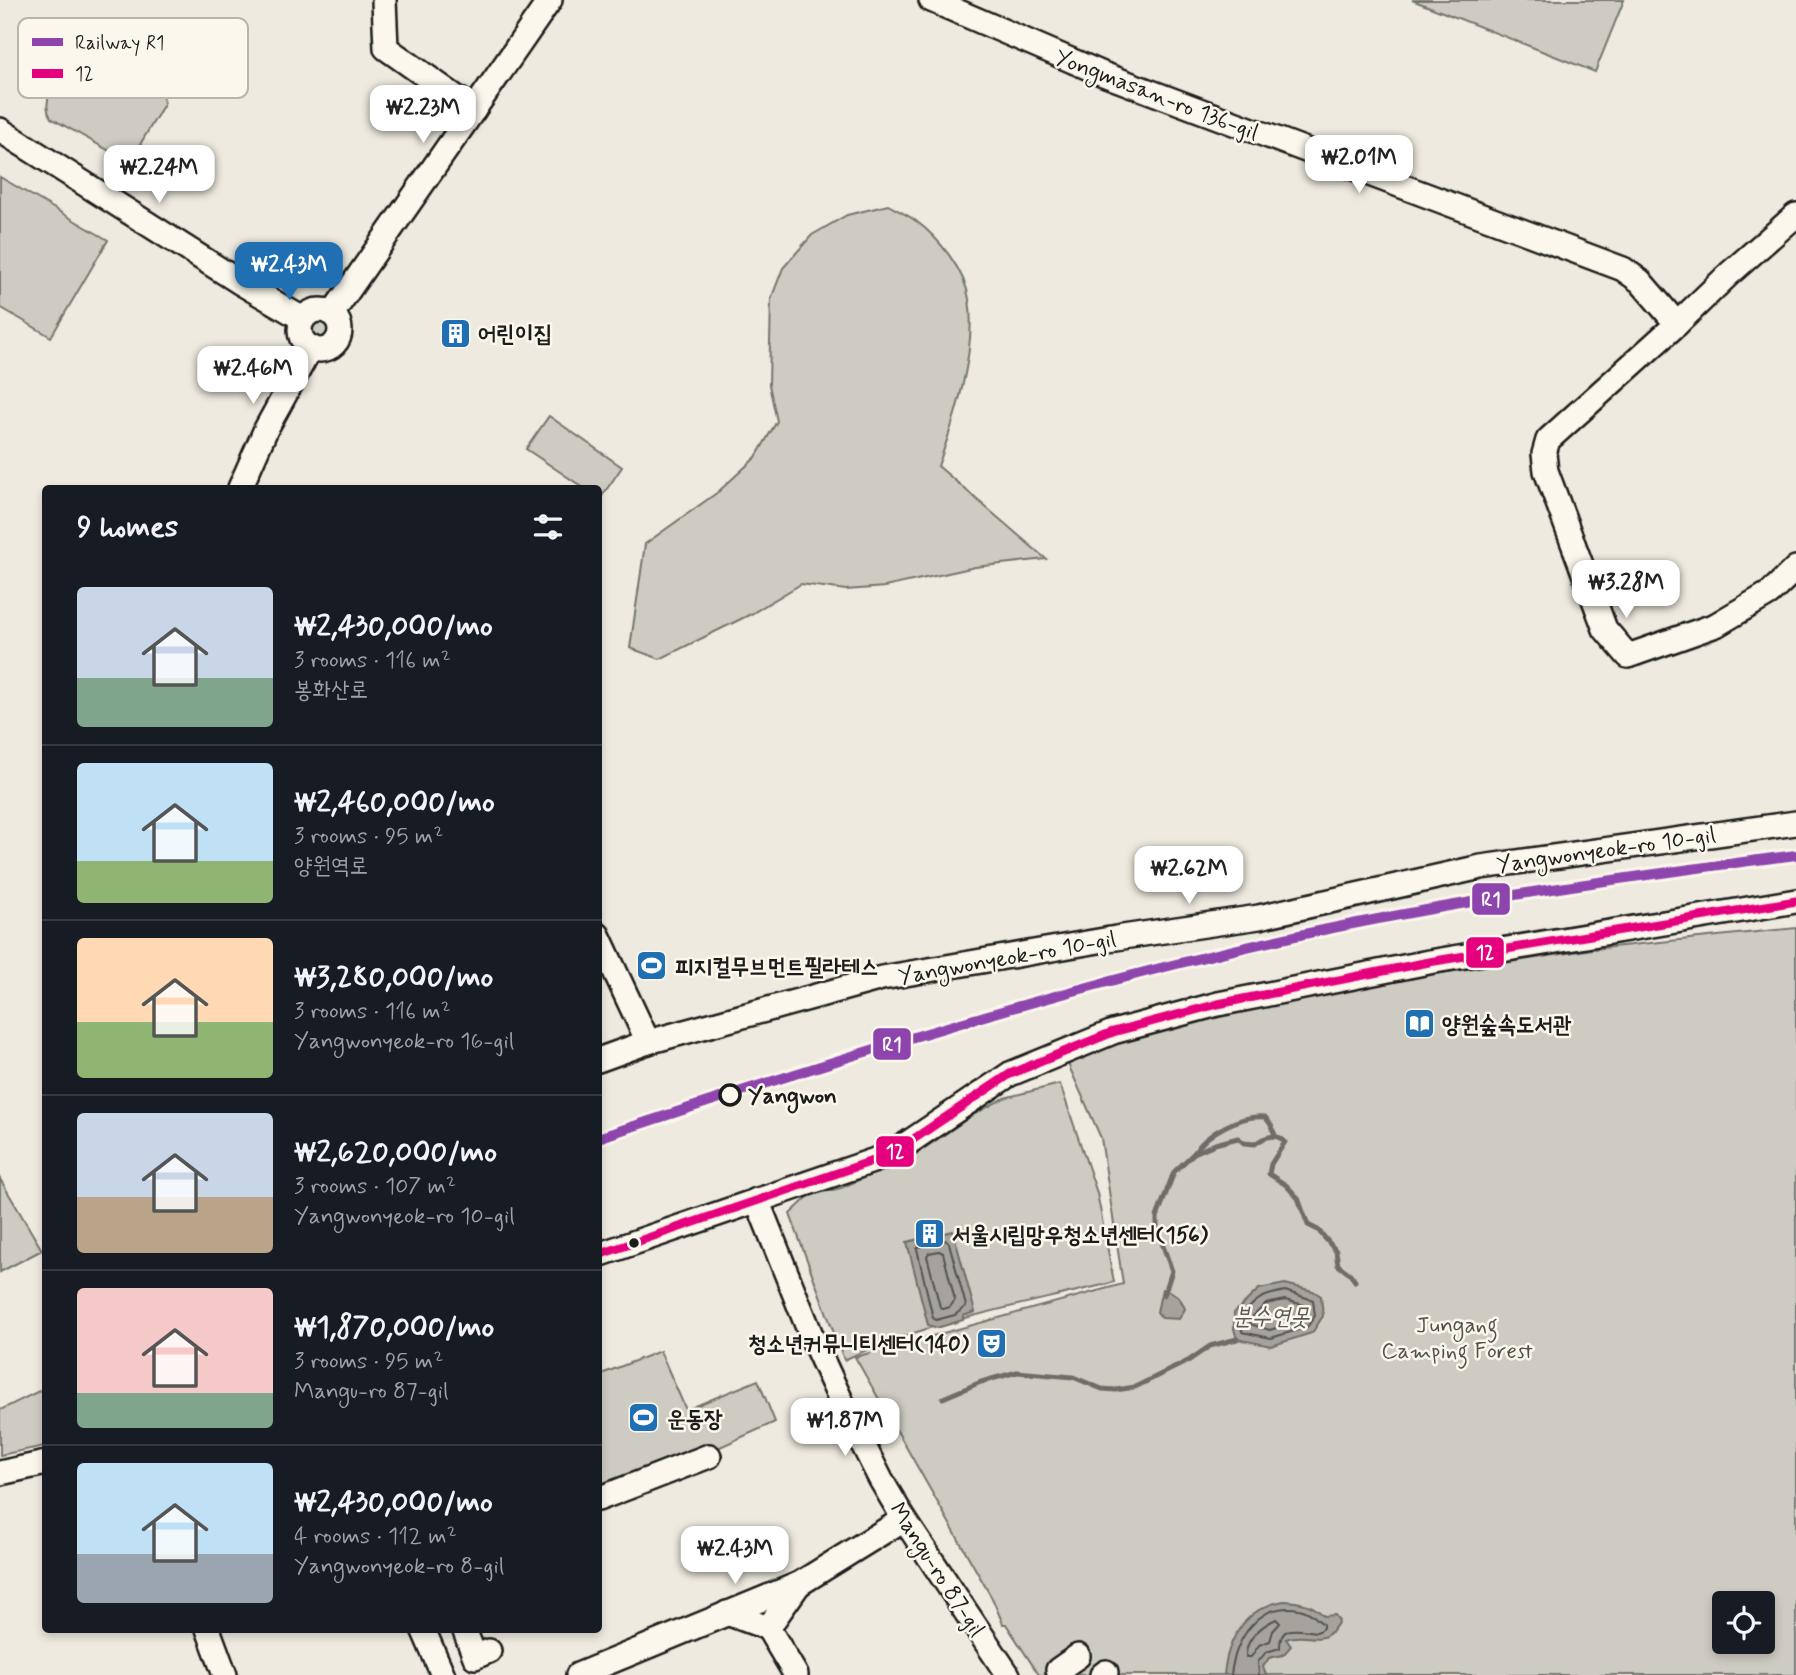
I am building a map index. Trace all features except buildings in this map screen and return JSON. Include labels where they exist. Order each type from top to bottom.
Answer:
[{"type":"street","points":[[384,0],[386,48],[474,110]]},
{"type":"street","points":[[332,314],[550,0]]},
{"type":"street","name":"Yongmasan-ro 136-gil","points":[[931,0],[1103,74],[1623,269],[1640,281],[1677,324]]},
{"type":"street","points":[[0,130],[241,283],[300,317]]},
{"type":"street","points":[[1796,215],[1548,440],[1544,454],[1546,471],[1605,629],[1628,656],[1716,625],[1770,593],[1796,568]]},
{"type":"street","points":[[320,310],[332,314],[337,318],[340,331],[335,343],[324,349],[311,347],[302,338],[300,317],[320,310]]},
{"type":"street","points":[[241,485],[266,429],[311,347]]},
{"type":"street","name":"Yangwonyeok-ro 10-gil","points":[[602,1059],[648,1042],[882,978],[1116,938],[1259,917],[1481,867],[1796,823]]},
{"type":"street","points":[[602,1254],[890,1155],[1010,1074],[1113,1032],[1218,1004],[1429,962],[1796,901]]},
{"type":"street","points":[[602,946],[648,1042]]},
{"type":"street","name":"Mangu-ro 87-gil","points":[[757,1200],[813,1340],[881,1480],[999,1672]]},
{"type":"street","points":[[602,1498],[709,1456]]},
{"type":"street","points":[[0,1473],[42,1464]]},
{"type":"street","points":[[578,1675],[799,1584],[904,1519]]},
{"type":"street","points":[[768,1628],[799,1584]]},
{"type":"street","points":[[727,1614],[768,1628]]},
{"type":"street","points":[[768,1628],[782,1674]]},
{"type":"street","points":[[209,1633],[225,1675]]},
{"type":"street","points":[[425,1633],[443,1675]]},
{"type":"street","points":[[466,1633],[475,1657],[489,1651]]},
{"type":"street","points":[[1061,1675],[1058,1670],[1078,1656]]},
{"type":"green space","points":[[1412,0],[1624,0],[1595,72]]},
{"type":"green space","points":[[48,98],[163,98],[164,104],[132,158],[122,158],[51,118],[47,107]]},
{"type":"green space","points":[[0,177],[108,240],[51,337],[0,307]]},
{"type":"green space","points":[[888,205],[916,221],[933,236],[957,266],[967,288],[971,319],[967,362],[957,406],[938,466],[1046,559],[975,567],[885,587],[846,590],[801,584],[751,614],[660,659],[630,648],[645,544],[718,492],[756,457],[777,421],[769,385],[771,299],[783,268],[812,235],[847,215]]},
{"type":"green space","points":[[321,316],[330,320],[334,329],[330,338],[321,342],[312,338],[308,329],[312,320]]},
{"type":"green space","points":[[549,416],[622,467],[602,496],[602,485],[580,485],[526,449]]},
{"type":"green space","name":"Jungang Camping Forest","points":[[1796,928],[1796,1675],[1039,1675],[1006,1624],[1003,1624],[993,1600],[855,1357],[1123,1284],[1101,1138],[1068,1064],[1114,1041],[1327,991],[1593,949]]},
{"type":"green space","points":[[1060,1084],[1097,1193],[1114,1282],[943,1324],[876,1346],[844,1360],[790,1214],[810,1195],[841,1188],[913,1156],[973,1115],[1004,1098]]},
{"type":"green space","points":[[0,1179],[42,1250],[0,1272]]},
{"type":"green space","name":"운동장","points":[[660,1351],[686,1410],[758,1380],[775,1422],[602,1501],[602,1374]]},
{"type":"green space","points":[[42,1389],[42,1447],[0,1455],[0,1410]]},
{"type":"water","points":[[953,1231],[975,1312],[963,1316],[963,1320],[937,1328],[928,1325],[907,1242]]},
{"type":"water","name":"분수연못","points":[[1285,1284],[1313,1291],[1321,1296],[1323,1316],[1312,1333],[1271,1346],[1237,1339],[1234,1313],[1259,1289]]},
{"type":"water","points":[[1162,1289],[1173,1293],[1181,1301],[1185,1309],[1179,1319],[1162,1318],[1157,1312]]},
{"type":"water","points":[[1284,1601],[1306,1604],[1324,1616],[1335,1615],[1339,1621],[1333,1630],[1321,1638],[1286,1639],[1291,1646],[1283,1655],[1269,1658],[1263,1667],[1266,1675],[1224,1675],[1229,1649],[1241,1627],[1259,1610]]},
{"type":"waterway","points":[[1194,1153],[1225,1126],[1246,1119],[1265,1117],[1275,1136]]},
{"type":"waterway","points":[[1164,1295],[1172,1271],[1157,1229],[1157,1217],[1174,1172],[1194,1153],[1238,1138],[1244,1143],[1255,1144],[1274,1136],[1285,1142],[1271,1164],[1269,1174],[1286,1185],[1298,1198],[1308,1225],[1318,1230],[1336,1251],[1338,1265],[1355,1281]]},
{"type":"waterway","points":[[943,1398],[981,1382],[1017,1372],[1073,1377],[1102,1389],[1135,1387],[1188,1361],[1210,1346],[1237,1339]]},
{"type":"rail line","name":"R1","points":[[602,1137],[944,1028],[1206,956],[1357,923],[1482,900],[1796,855]]},
{"type":"transit line","name":"12","points":[[602,1254],[890,1155],[1010,1074],[1113,1032],[1218,1004],[1429,962],[1796,901]]},
{"type":"place","name":"어린이집","points":[[455,333]]},
{"type":"place","name":"피지컬무브먼트필라테스","points":[[652,966]]},
{"type":"place","name":"양원숲속도서관","points":[[1419,1024]]},
{"type":"place","name":"Yangwon","points":[[730,1095]]},
{"type":"place","name":"서울시립망우청소년센터(156)","points":[[929,1234]]},
{"type":"place","name":"청소년커뮤니티센터(140)","points":[[992,1343]]},
{"type":"place","name":"운동장","points":[[644,1418]]}]
